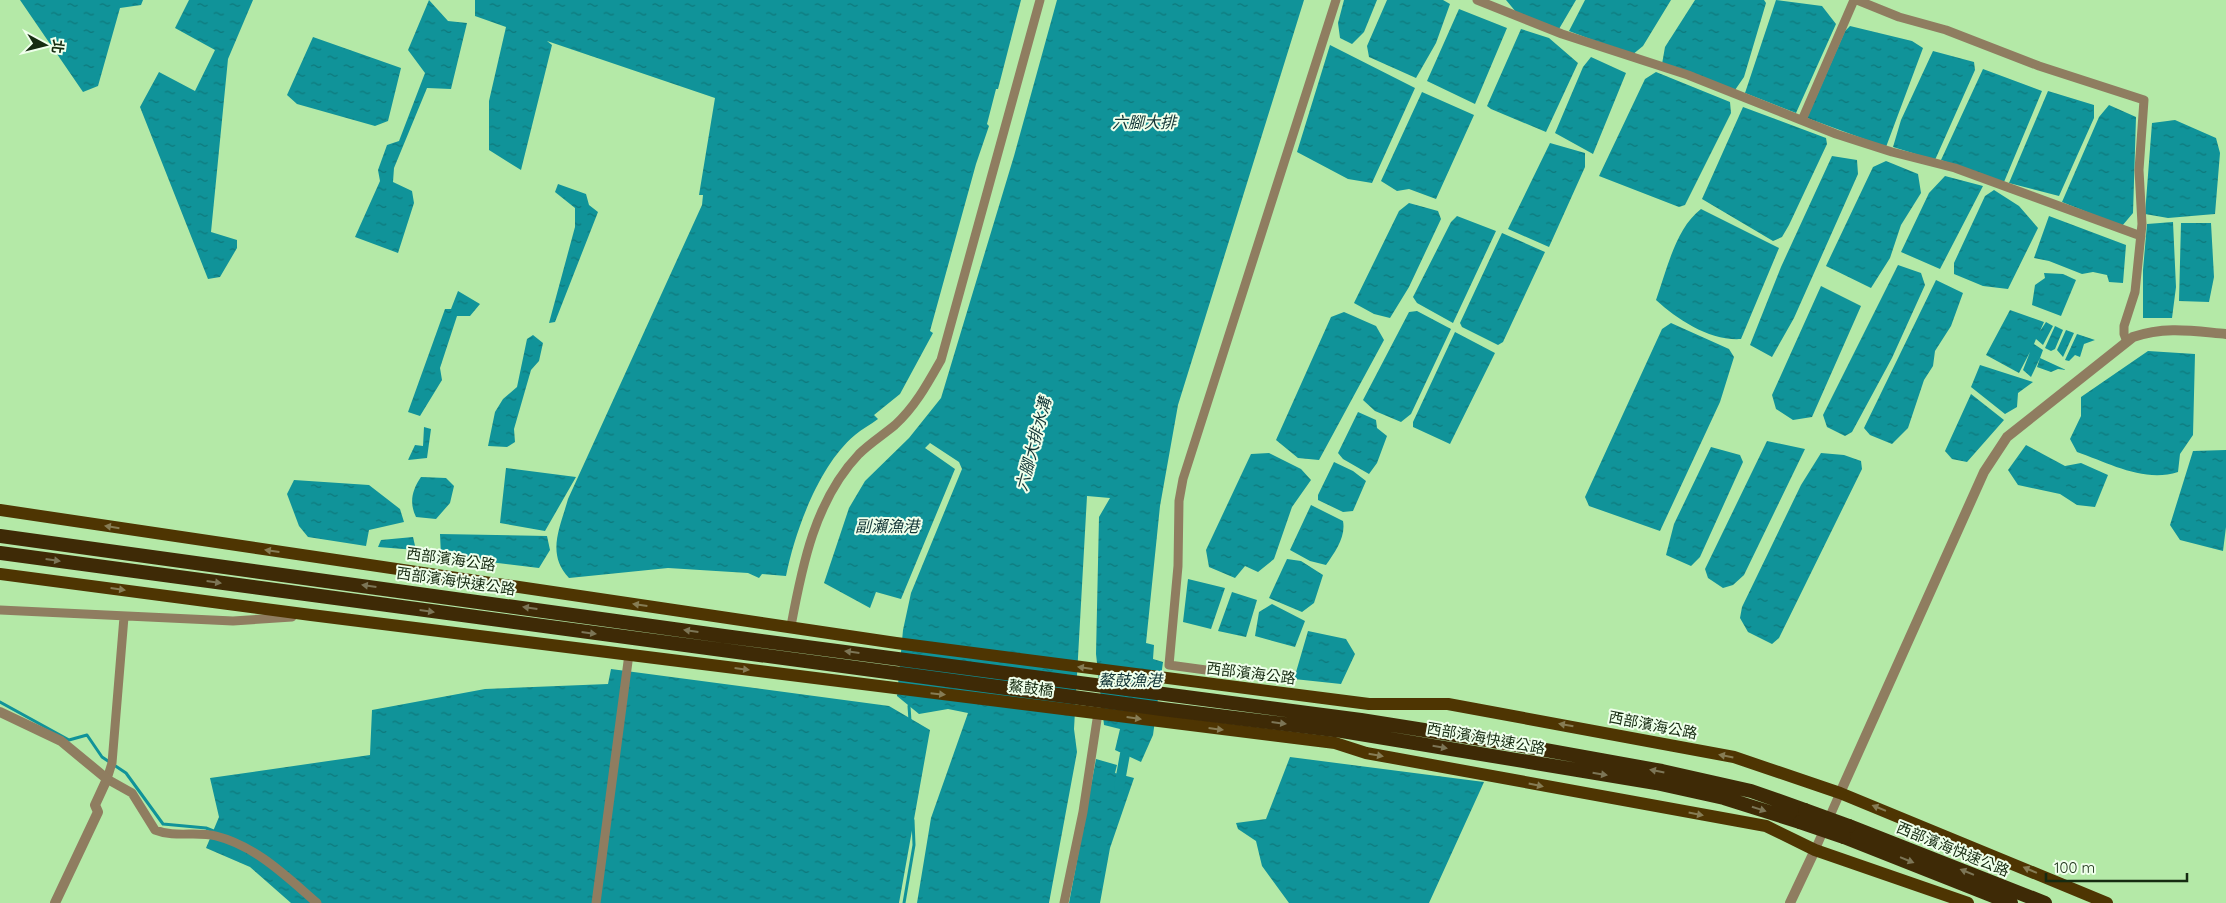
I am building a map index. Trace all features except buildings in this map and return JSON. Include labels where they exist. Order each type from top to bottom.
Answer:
[{"type":"highway","name":"西部濱海快速公路","points":[[3,536],[901,659]]},
{"type":"highway","name":"鰲鼓橋","points":[[3,553],[1162,709]]},
{"type":"highway","name":"鰲鼓橋","points":[[901,659],[1168,695]]},
{"type":"highway","name":"西部濱海快速公路","points":[[1168,695],[1361,720],[1512,744],[1662,771],[1751,791],[1803,816]]},
{"type":"highway","name":"西部濱海快速公路","points":[[1162,709],[1342,730],[1656,783],[1803,816]]},
{"type":"highway","points":[[1803,816],[1847,832]]},
{"type":"highway","name":"西部濱海快速公路","points":[[1847,832],[2011,903]]},
{"type":"highway","name":"西部濱海快速公路","points":[[1847,832],[2045,903]]},
{"type":"main road","name":"西部濱海公路","points":[[0,510],[896,643]]},
{"type":"main road","points":[[0,574],[629,654]]},
{"type":"main road","name":"鰲鼓橋","points":[[896,643],[1168,680]]},
{"type":"main road","name":"鰲鼓橋","points":[[629,654],[1335,743],[1366,753],[1766,826],[1815,850]]},
{"type":"main road","name":"西部濱海公路","points":[[1168,680],[1369,704],[1448,704],[1734,757],[1840,793],[2107,903]]},
{"type":"main road","points":[[1815,850],[1968,903]]},
{"type":"street","points":[[791,626],[807,553],[823,507],[840,478],[860,454],[896,424],[924,392],[941,360],[1040,0]]},
{"type":"street","points":[[1206,670],[1169,665],[1178,566],[1179,501],[1183,479],[1336,0]]},
{"type":"street","points":[[1477,0],[1562,34],[1688,75],[1836,134],[1987,179],[2141,236]]},
{"type":"street","points":[[1802,120],[1855,0],[1899,18],[1946,30],[2046,68],[2144,100],[2139,170],[2141,236],[2135,292],[2124,326],[2127,342]]},
{"type":"street","points":[[1790,903],[1984,472],[2007,437],[2127,342],[2153,330],[2172,329],[2226,334]]},
{"type":"street","points":[[0,610],[234,621],[311,615]]},
{"type":"street","points":[[55,903],[98,812],[95,805],[112,763],[124,617]]},
{"type":"street","points":[[596,903],[629,654]]},
{"type":"street","points":[[0,712],[62,741],[107,779],[132,793],[156,830],[173,835],[214,835],[234,842],[260,855],[317,903]]},
{"type":"street","points":[[1064,903],[1083,812],[1098,713]]},
{"type":"water","points":[[20,0],[143,0],[141,5],[120,8],[98,86],[83,92]]},
{"type":"water","points":[[189,0],[253,0],[228,59],[211,232],[237,240],[237,248],[220,277],[208,279],[140,107],[159,72],[195,91],[215,50],[175,28]]},
{"type":"water","points":[[429,0],[448,21],[467,23],[451,89],[427,88],[394,168],[393,182],[412,191],[414,203],[398,253],[355,237],[380,181],[378,170],[387,145],[399,141],[425,73],[408,50]]},
{"type":"water","points":[[475,0],[1021,0],[987,124],[989,126],[976,164],[930,331],[933,333],[900,394],[874,415],[878,419],[855,435],[830,463],[810,500],[802,520],[786,576],[762,574],[759,578],[748,573],[668,568],[569,578],[562,569],[556,550],[559,530],[568,499],[702,205],[703,195],[699,195],[715,98],[547,41],[552,45],[521,170],[489,150],[489,101],[506,27],[475,16]]},
{"type":"water","name":"六腳大排","points":[[1057,0],[1304,0],[1178,405],[1160,506],[1146,643],[1154,645],[1153,659],[1163,662],[1153,735],[1141,762],[1115,750],[1120,729],[1104,725],[1096,654],[1099,517],[1110,498],[1087,496],[1074,729],[1077,752],[1049,903],[917,903],[931,818],[968,713],[948,709],[919,714],[897,696],[903,630],[911,593],[962,469],[959,462],[930,443],[925,448],[955,469],[901,599],[876,592],[870,608],[824,583],[849,508],[865,481],[909,438],[941,398],[1014,156]]},
{"type":"water","points":[[1344,0],[1377,0],[1364,32],[1352,44],[1340,38],[1338,23]]},
{"type":"water","points":[[1387,0],[1443,0],[1450,4],[1436,43],[1416,78],[1369,57],[1367,46]]},
{"type":"water","points":[[1506,0],[1576,0],[1559,29],[1516,12]]},
{"type":"water","points":[[1585,0],[1671,0],[1643,46],[1632,55],[1569,31]]},
{"type":"water","points":[[1695,0],[1764,0],[1766,3],[1744,77],[1735,90],[1662,64],[1665,47]]},
{"type":"water","points":[[1776,0],[1822,6],[1836,24],[1796,113],[1745,93]]},
{"type":"water","points":[[1459,9],[1507,28],[1475,104],[1427,81]]},
{"type":"water","points":[[1850,26],[1912,41],[1923,48],[1886,147],[1807,118],[1845,31]]},
{"type":"water","points":[[1521,29],[1549,38],[1578,63],[1546,132],[1487,106]]},
{"type":"water","points":[[313,37],[401,68],[388,121],[375,126],[297,104],[287,95]]},
{"type":"water","points":[[1330,45],[1415,88],[1372,183],[1348,179],[1297,152]]},
{"type":"water","points":[[1933,51],[1974,62],[1975,70],[1935,160],[1893,147],[1901,120]]},
{"type":"water","points":[[1591,57],[1626,73],[1593,154],[1555,133],[1583,67]]},
{"type":"water","points":[[1983,69],[2042,91],[2004,182],[1941,160]]},
{"type":"water","points":[[1656,72],[1730,102],[1731,113],[1685,205],[1679,207],[1599,176],[1645,79]]},
{"type":"water","points":[[2048,91],[2094,105],[2094,118],[2059,196],[2009,183]]},
{"type":"water","points":[[1422,92],[1474,115],[1436,199],[1409,189],[1397,191],[1381,181]]},
{"type":"water","points":[[2109,105],[2136,117],[2133,213],[2122,226],[2062,202],[2099,117]]},
{"type":"water","points":[[1743,107],[1826,138],[1827,144],[1789,225],[1782,237],[1773,241],[1702,199]]},
{"type":"water","points":[[2175,120],[2216,138],[2220,153],[2215,214],[2168,218],[2145,214],[2152,123]]},
{"type":"water","points":[[1550,143],[1585,153],[1585,167],[1549,247],[1508,229]]},
{"type":"water","points":[[1832,156],[1857,160],[1858,174],[1794,318],[1772,357],[1750,345],[1781,267]]},
{"type":"water","points":[[1886,161],[1918,174],[1921,193],[1901,225],[1890,258],[1871,288],[1826,266],[1873,167]]},
{"type":"water","points":[[1945,176],[1983,186],[1940,269],[1901,252],[1929,193]]},
{"type":"water","points":[[558,184],[586,194],[589,205],[598,212],[555,322],[549,323],[575,227],[575,208],[555,192]]},
{"type":"water","points":[[1994,190],[2019,206],[2038,228],[2008,289],[1983,286],[1954,274],[1954,263],[1985,196]]},
{"type":"water","points":[[1409,203],[1438,211],[1441,219],[1409,287],[1390,318],[1374,314],[1354,303],[1399,211]]},
{"type":"water","points":[[1701,209],[1779,248],[1741,339],[1718,337],[1695,328],[1674,315],[1656,300],[1678,239],[1692,217]]},
{"type":"water","points":[[1457,216],[1496,231],[1453,323],[1417,303],[1413,297],[1451,222]]},
{"type":"water","points":[[2049,216],[2126,245],[2123,283],[2109,282],[2107,275],[2093,272],[2082,274],[2049,261],[2034,258]]},
{"type":"water","points":[[2173,222],[2176,287],[2172,318],[2143,318],[2143,270],[2147,224]]},
{"type":"water","points":[[2181,223],[2211,223],[2214,277],[2209,302],[2179,301]]},
{"type":"water","points":[[1502,233],[1545,252],[1503,342],[1498,345],[1462,327],[1460,323]]},
{"type":"water","points":[[1898,265],[1921,273],[1925,285],[1892,358],[1852,432],[1845,436],[1827,427],[1823,415]]},
{"type":"water","points":[[2044,273],[2063,274],[2076,280],[2061,316],[2032,305],[2035,285],[2045,278]]},
{"type":"water","points":[[1936,280],[1963,293],[1951,326],[1935,351],[1933,366],[1924,380],[1908,428],[1892,444],[1870,435],[1864,428]]},
{"type":"water","points":[[1821,286],[1861,306],[1812,417],[1793,420],[1776,409],[1772,395]]},
{"type":"water","points":[[458,291],[480,304],[470,316],[457,316],[440,368],[442,380],[420,416],[408,412],[445,309],[451,309]]},
{"type":"water","points":[[2010,310],[2044,322],[2040,331],[2046,322],[2053,326],[2043,345],[2036,339],[2034,344],[2043,350],[2031,377],[2023,370],[2030,352],[2019,373],[1986,355]]},
{"type":"water","points":[[1417,311],[1451,329],[1411,414],[1401,422],[1375,411],[1363,400],[1409,312]]},
{"type":"water","points":[[1344,312],[1376,326],[1384,340],[1319,460],[1298,458],[1276,440],[1331,317]]},
{"type":"water","points":[[1671,323],[1729,349],[1734,357],[1720,402],[1660,531],[1589,506],[1585,497],[1662,329]]},
{"type":"water","points":[[2055,326],[2063,330],[2055,349],[2051,351],[2045,348]]},
{"type":"water","points":[[2066,330],[2074,333],[2063,357],[2057,350]]},
{"type":"water","points":[[1455,332],[1495,353],[1450,444],[1413,427],[1413,422]]},
{"type":"water","points":[[2077,334],[2095,340],[2084,344],[2080,357],[2075,355],[2069,361],[2065,360]]},
{"type":"water","points":[[533,335],[543,343],[539,361],[531,370],[514,429],[515,442],[507,447],[488,446],[495,412],[503,399],[517,387],[527,339]]},
{"type":"water","points":[[2148,351],[2195,354],[2193,435],[2180,454],[2178,472],[2165,475],[2152,475],[2127,470],[2077,452],[2070,439],[2081,416],[2081,397]]},
{"type":"water","points":[[2040,358],[2066,370],[2058,369],[2051,372],[2037,367]]},
{"type":"water","points":[[1980,365],[2033,382],[2018,393],[2017,407],[2005,414],[1971,387]]},
{"type":"water","points":[[1971,394],[2004,420],[1967,462],[1952,459],[1945,451]]},
{"type":"water","points":[[1358,412],[1376,420],[1377,428],[1387,436],[1377,463],[1369,474],[1343,459],[1338,453]]},
{"type":"water","points":[[424,427],[431,429],[427,458],[408,460],[415,445],[423,446]]},
{"type":"water","points":[[1767,441],[1805,449],[1744,575],[1733,585],[1723,588],[1708,578],[1705,569]]},
{"type":"water","points":[[2026,445],[2065,466],[2081,463],[2108,475],[2095,507],[2077,505],[2060,494],[2018,485],[2008,470]]},
{"type":"water","points":[[1711,447],[1740,455],[1743,462],[1700,557],[1691,566],[1666,555],[1674,524]]},
{"type":"water","points":[[2226,450],[2226,527],[2223,551],[2180,540],[2170,525],[2193,451]]},
{"type":"water","points":[[1269,453],[1301,469],[1311,480],[1292,507],[1274,559],[1258,572],[1245,566],[1235,578],[1209,567],[1206,550],[1251,454]]},
{"type":"water","points":[[1821,453],[1844,455],[1861,461],[1862,469],[1779,638],[1772,644],[1748,632],[1740,618],[1742,607],[1801,485]]},
{"type":"water","points":[[1334,462],[1353,471],[1366,481],[1353,511],[1343,512],[1318,500],[1318,495]]},
{"type":"water","points":[[506,468],[576,477],[545,531],[500,523]]},
{"type":"water","points":[[421,477],[446,478],[454,486],[450,503],[436,519],[416,517],[414,512],[412,497]]},
{"type":"water","points":[[294,480],[369,485],[400,509],[404,522],[369,530],[366,546],[308,537],[299,526],[287,494]]},
{"type":"water","points":[[1311,505],[1343,521],[1344,527],[1341,539],[1326,565],[1310,561],[1290,550]]},
{"type":"water","points":[[440,534],[547,536],[550,550],[539,568],[441,556]]},
{"type":"water","points":[[413,537],[416,550],[378,547],[381,540]]},
{"type":"water","points":[[1287,559],[1301,561],[1323,575],[1314,603],[1302,612],[1269,598]]},
{"type":"water","points":[[1188,579],[1225,588],[1211,629],[1183,622]]},
{"type":"water","points":[[1232,592],[1257,600],[1246,637],[1218,631]]},
{"type":"water","points":[[1272,604],[1305,621],[1295,647],[1255,636],[1259,612]]},
{"type":"water","points":[[1308,631],[1346,639],[1355,654],[1341,684],[1294,679]]},
{"type":"water","points":[[611,669],[889,706],[930,730],[899,903],[291,903],[250,867],[206,848],[219,817],[210,778],[370,755],[372,710],[485,689],[608,684]]},
{"type":"water","points":[[1290,757],[1484,782],[1429,903],[1289,903],[1262,866],[1256,841],[1238,829],[1236,823],[1266,819]]},
{"type":"water","points":[[1096,759],[1117,765],[1115,773],[1134,778],[1110,848],[1100,903],[1069,903]]},
{"type":"waterway","points":[[0,702],[69,740],[87,735],[102,757],[126,773],[163,824],[206,828],[216,832]]},
{"type":"waterway","points":[[909,706],[910,721]]},
{"type":"waterway","points":[[1119,787],[1125,754]]},
{"type":"waterway","points":[[904,903],[914,845],[913,820]]},
{"type":"water label","name":"六腳大排水溝","points":[[1033,444]]},
{"type":"water label","name":"副瀨漁港","points":[[887,526]]},
{"type":"water label","name":"鰲鼓漁港","points":[[1130,680]]}]
